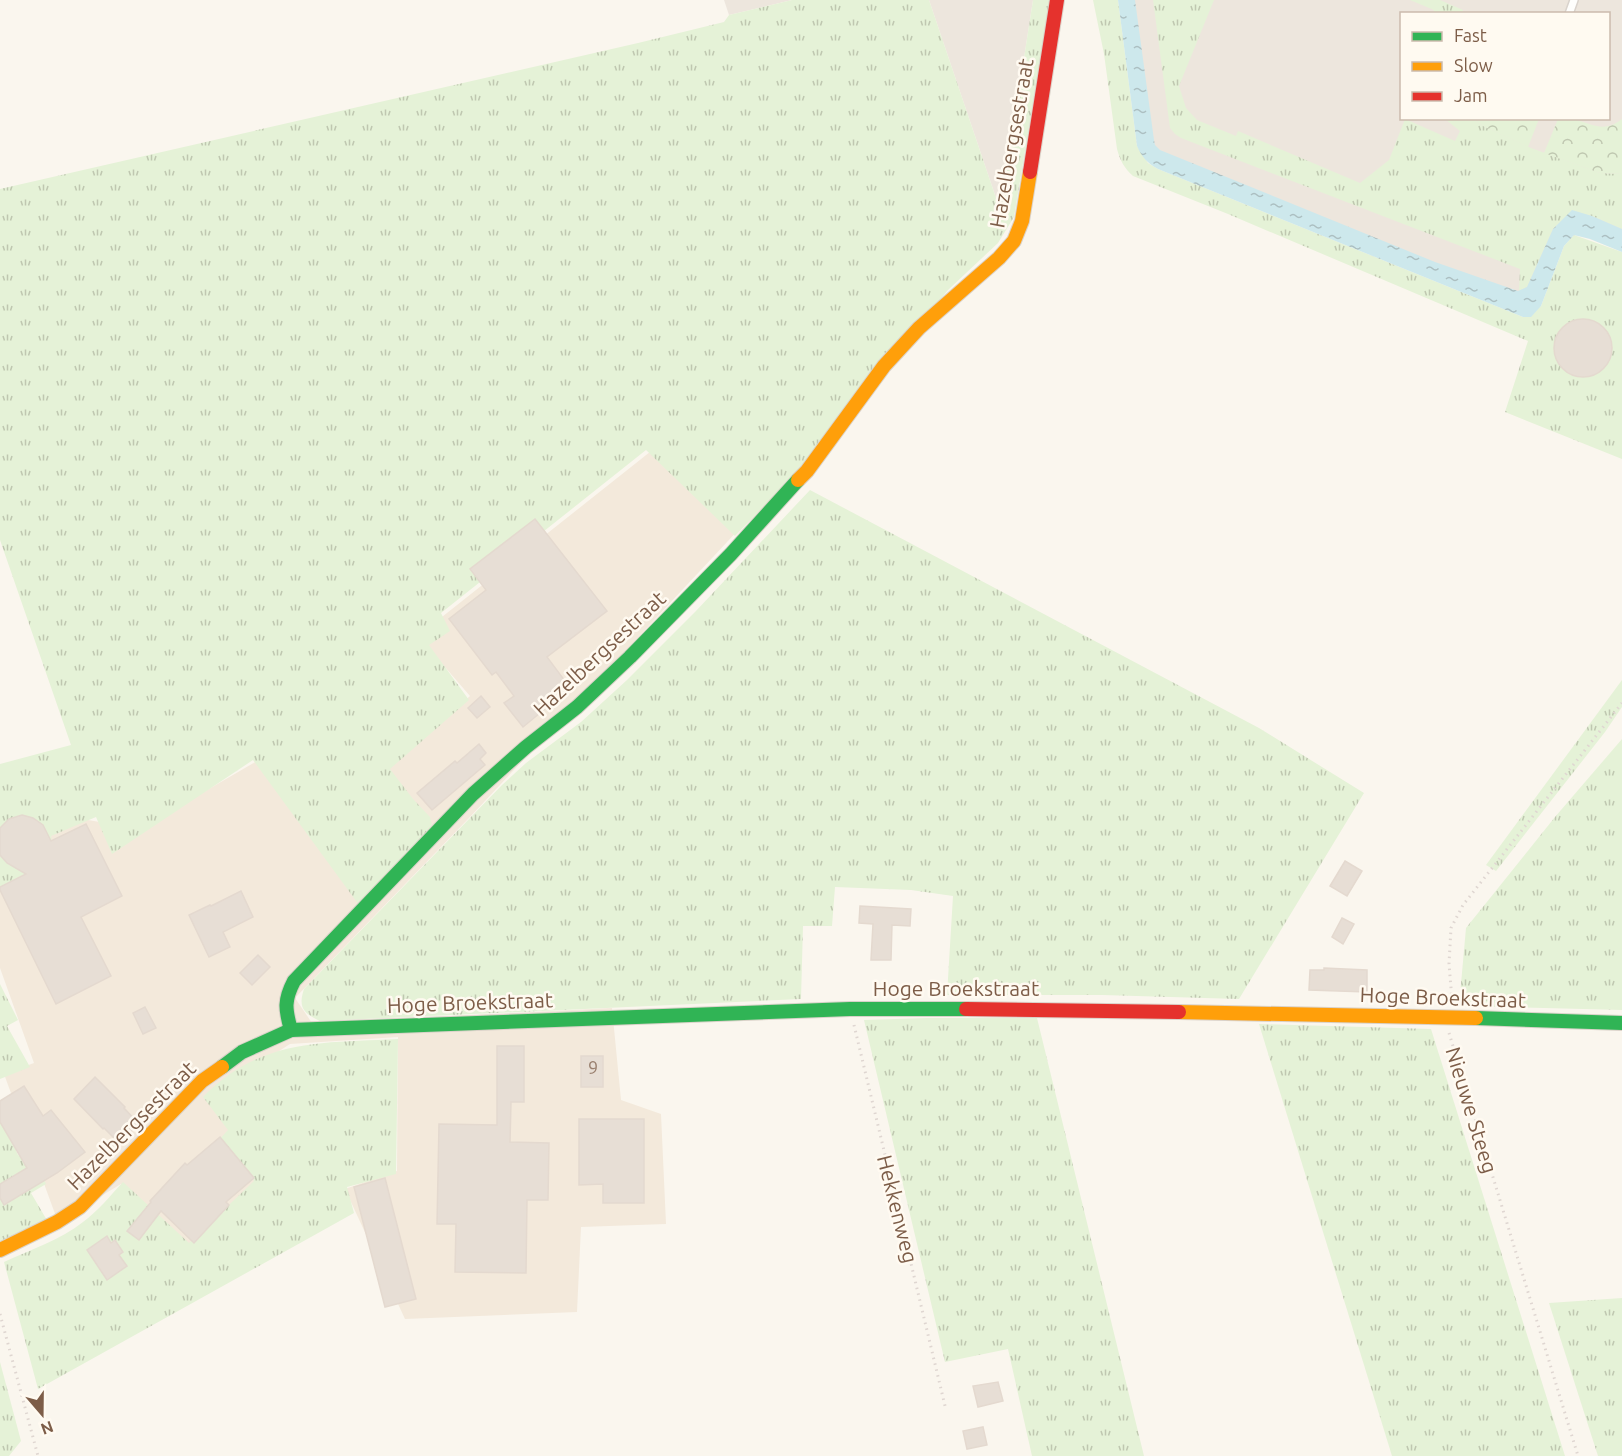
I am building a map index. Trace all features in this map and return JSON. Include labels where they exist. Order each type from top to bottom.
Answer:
[{"type":"street","name":"Hazelbergsestraat","points":[[0,1250],[57,1222],[80,1207],[202,1081],[242,1052],[291,1030],[286,1014],[285,997],[294,981],[473,794],[526,747],[577,707],[630,657],[731,554],[807,471],[891,359],[919,328],[999,258],[1014,241],[1022,221],[1057,0]]},
{"type":"street","name":"Hoge Broekstraat","points":[[291,1030],[850,1009],[1050,1009],[1451,1017],[1622,1023]]},
{"type":"path","name":"Nieuwe Steeg","points":[[1578,1456],[1449,1034],[1453,1009],[1449,964],[1451,928],[1463,905],[1622,703]]},
{"type":"path","name":"Hekkenweg","points":[[850,1009],[946,1410]]},
{"type":"path","points":[[0,1314],[38,1456]]},
{"type":"shaded area","points":[[724,0],[792,0],[729,15]]},
{"type":"shaded area","points":[[929,0],[1033,0],[1002,200],[997,201]]},
{"type":"shaded area","points":[[1126,0],[1622,0],[1622,241],[1581,224],[1558,238],[1528,310],[1146,152]]},
{"type":"shaded area","points":[[660,444],[742,526],[470,817],[295,998],[312,1023],[612,1008],[621,1100],[661,1114],[666,1224],[581,1227],[577,1312],[405,1319],[345,1189],[397,1171],[398,1037],[290,1044],[205,1099],[266,1174],[192,1257],[121,1184],[58,1222],[4,1074],[34,1063],[0,968],[0,814],[13,807],[140,829],[257,761],[315,832],[470,696],[418,636]]},
{"type":"green space","points":[[792,0],[929,0],[997,201],[1002,199],[1033,0],[1050,0],[1014,217],[998,243],[948,290],[808,461],[735,536],[646,450],[441,613],[450,631],[429,645],[469,700],[390,769],[430,817],[433,829],[359,905],[253,760],[112,854],[96,817],[51,836],[55,858],[0,887],[0,764],[71,745],[0,540],[0,189],[638,43],[724,22],[729,15]]},
{"type":"green space","points":[[1093,0],[1118,0],[1137,146],[1148,163],[1158,169],[1523,317],[1541,306],[1564,246],[1574,235],[1622,252],[1622,459],[1505,412],[1528,341],[1133,176],[1123,164],[1117,149],[1104,54]]},
{"type":"green space","points":[[1153,0],[1214,0],[1179,86],[1186,108],[1197,120],[1236,136],[1238,131],[1360,183],[1389,160],[1405,120],[1455,141],[1460,131],[1446,120],[1474,120],[1531,148],[1600,173],[1622,174],[1622,229],[1592,216],[1572,211],[1553,229],[1527,287],[1519,291],[1520,269],[1181,138],[1170,128]]},
{"type":"green space","points":[[1410,0],[1440,0],[1463,10],[1462,12],[1433,12],[1434,10]]},
{"type":"green space","points":[[1622,119],[1622,174],[1600,173],[1544,153],[1558,120],[1574,120],[1603,127]]},
{"type":"green space","points":[[1474,120],[1539,120],[1528,147]]},
{"type":"green space","points":[[810,490],[1259,728],[1364,793],[1239,999],[1102,995],[947,995],[953,896],[911,890],[835,887],[832,926],[803,926],[801,999],[320,1021],[309,1015],[302,1005],[304,989],[502,785],[526,763],[581,722],[627,680],[695,612]]},
{"type":"green space","points":[[1622,680],[1622,707],[1605,732],[1496,871],[1486,865]]},
{"type":"green space","points":[[1622,739],[1622,1010],[1459,1006],[1466,928],[1555,817]]},
{"type":"green space","points":[[0,984],[18,1020],[7,1026],[30,1067],[0,1079]]},
{"type":"green space","points":[[1037,1018],[1144,1456],[1032,1456],[1008,1349],[945,1362],[864,1020]]},
{"type":"green space","points":[[1259,1024],[1431,1029],[1565,1456],[1392,1456]]},
{"type":"green space","points":[[398,1039],[396,1174],[347,1187],[354,1213],[38,1389],[4,1262],[74,1228],[94,1213],[123,1182],[189,1243],[254,1181],[218,1141],[228,1130],[203,1097],[225,1078],[247,1064],[270,1054],[294,1047],[318,1044]]},
{"type":"green space","points":[[0,1112],[18,1155],[37,1166],[46,1184],[31,1193],[48,1222],[0,1245]]},
{"type":"green space","points":[[1622,1298],[1622,1456],[1598,1456],[1549,1303]]},
{"type":"green space","points":[[0,1362],[21,1441],[9,1456],[0,1456]]},
{"type":"water","points":[[1118,0],[1135,0],[1154,140],[1160,150],[1435,262],[1518,291],[1527,287],[1553,229],[1572,210],[1622,229],[1622,252],[1574,235],[1564,246],[1541,306],[1531,317],[1523,317],[1158,169],[1145,159],[1137,146]]},
{"type":"building","points":[[1577,319],[1589,319],[1604,327],[1612,342],[1612,354],[1604,369],[1589,377],[1577,377],[1562,369],[1554,354],[1554,342],[1562,327]]},
{"type":"building","points":[[535,519],[607,611],[547,657],[568,685],[554,695],[557,699],[523,727],[504,703],[514,696],[496,672],[492,675],[449,619],[486,590],[470,569]]},
{"type":"building","points":[[481,696],[490,707],[477,718],[468,708]]},
{"type":"building","points":[[479,744],[486,753],[480,759],[485,765],[432,810],[417,793]]},
{"type":"building","points":[[22,815],[33,818],[43,825],[51,841],[86,824],[122,896],[81,917],[111,976],[56,1004],[0,890],[0,887],[26,874],[7,863],[0,855],[0,828],[9,819]]},
{"type":"building","points":[[1345,861],[1362,871],[1347,896],[1330,886]]},
{"type":"building","points":[[241,891],[253,917],[223,932],[230,947],[209,957],[189,915]]},
{"type":"building","points":[[860,906],[911,909],[910,926],[892,925],[891,960],[871,960],[873,924],[859,923]]},
{"type":"building","points":[[1342,918],[1354,924],[1343,944],[1332,937]]},
{"type":"building","points":[[258,955],[270,967],[252,985],[240,973]]},
{"type":"building","points":[[1324,968],[1367,970],[1367,992],[1309,990],[1310,970],[1324,970]]},
{"type":"building","points":[[145,1007],[156,1028],[143,1034],[133,1013]]},
{"type":"building","points":[[497,1046],[524,1046],[524,1102],[511,1102],[510,1142],[549,1143],[548,1200],[527,1200],[526,1273],[455,1272],[456,1224],[437,1224],[439,1124],[497,1125]]},
{"type":"building","points":[[581,1056],[603,1056],[603,1087],[581,1087]]},
{"type":"building","points":[[95,1077],[139,1124],[119,1143],[74,1099]]},
{"type":"building","points":[[24,1086],[43,1116],[51,1110],[85,1152],[57,1173],[4,1205],[0,1198],[0,1184],[27,1168],[0,1122],[0,1101]]},
{"type":"building","points":[[579,1119],[644,1119],[644,1203],[603,1203],[603,1184],[579,1185]]},
{"type":"building","points":[[220,1137],[254,1178],[226,1202],[229,1205],[194,1243],[161,1211],[139,1240],[127,1231],[150,1201],[185,1163],[187,1165]]},
{"type":"building","points":[[385,1178],[416,1299],[385,1307],[354,1187]]},
{"type":"building","points":[[107,1236],[111,1243],[115,1240],[123,1252],[119,1255],[127,1266],[107,1280],[87,1250]]},
{"type":"building","points":[[998,1382],[1003,1401],[978,1407],[973,1386]]},
{"type":"building","points":[[983,1427],[987,1445],[967,1449],[963,1431]]},
{"type":"traffic: fast","points":[[291,1030],[286,1005],[294,981],[473,794],[526,747],[577,707],[630,657],[731,554],[798,480]]},
{"type":"traffic: fast","points":[[222,1067],[242,1052],[291,1030],[850,1009],[966,1009]]},
{"type":"traffic: fast","points":[[1476,1018],[1622,1023]]},
{"type":"traffic: slow","points":[[798,480],[884,366],[919,328],[999,258],[1014,241],[1022,221],[1030,172]]},
{"type":"traffic: slow","points":[[1179,1012],[1476,1018]]},
{"type":"traffic: slow","points":[[0,1250],[57,1222],[80,1207],[202,1081],[222,1067]]},
{"type":"traffic: jam","points":[[1030,172],[1057,0]]},
{"type":"traffic: jam","points":[[966,1009],[1179,1012]]}]
